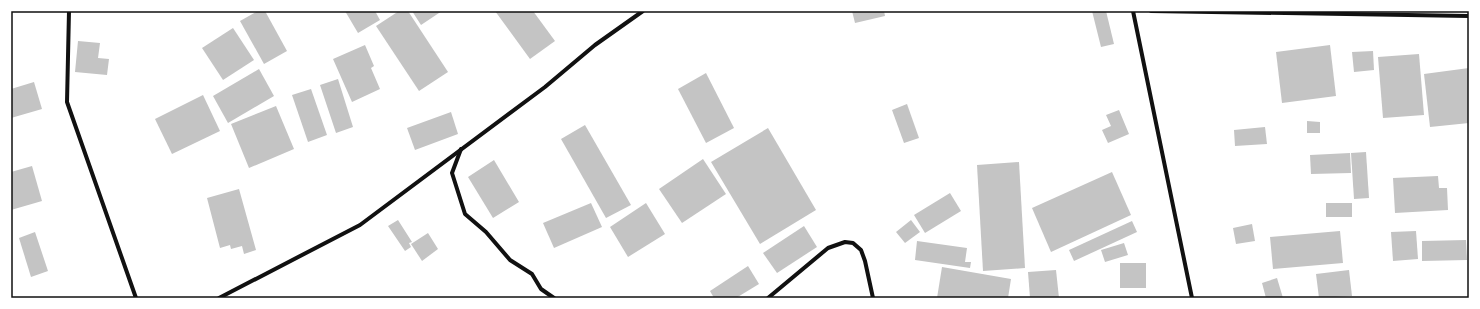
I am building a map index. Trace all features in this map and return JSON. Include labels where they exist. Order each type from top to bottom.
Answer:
[{"type":"street","points":[[69,11],[67,102],[136,298]]},
{"type":"street","points":[[219,298],[360,225],[545,88],[595,45],[643,11]]},
{"type":"street","points":[[1133,11],[1192,298]]},
{"type":"street","points":[[1151,11],[1469,16]]},
{"type":"street","points":[[462,149],[452,173],[465,214],[486,232],[510,260],[532,274],[541,289],[554,298]]},
{"type":"street","points":[[768,298],[828,248],[845,242],[853,243],[861,250],[865,261],[873,298]]},
{"type":"building","points":[[258,11],[265,11],[287,51],[264,64],[240,21]]},
{"type":"building","points":[[345,11],[375,11],[380,20],[358,33]]},
{"type":"building","points":[[399,11],[408,11],[448,72],[419,91],[376,26]]},
{"type":"building","points":[[412,11],[442,11],[421,25]]},
{"type":"building","points":[[495,11],[533,11],[555,41],[530,59]]},
{"type":"building","points":[[852,11],[884,11],[885,16],[855,23]]},
{"type":"building","points":[[1092,11],[1106,11],[1114,44],[1101,47]]},
{"type":"building","points":[[233,28],[254,60],[223,80],[202,48]]},
{"type":"building","points":[[78,41],[100,43],[98,58],[109,59],[107,75],[75,72]]},
{"type":"building","points":[[365,45],[374,66],[371,68],[380,89],[352,102],[333,59]]},
{"type":"building","points":[[1330,45],[1336,96],[1282,103],[1276,52]]},
{"type":"building","points":[[1373,51],[1374,70],[1354,72],[1352,52]]},
{"type":"building","points":[[1419,54],[1424,115],[1383,118],[1378,57]]},
{"type":"building","points":[[1469,68],[1469,123],[1430,127],[1424,74]]},
{"type":"building","points":[[259,69],[274,96],[228,123],[213,96]]},
{"type":"building","points":[[706,73],[734,128],[706,143],[678,89]]},
{"type":"building","points":[[338,79],[353,127],[336,133],[320,85]]},
{"type":"building","points":[[34,82],[42,109],[11,118],[11,89]]},
{"type":"building","points":[[311,89],[327,135],[308,142],[292,95]]},
{"type":"building","points":[[203,95],[220,131],[172,154],[155,119]]},
{"type":"building","points":[[907,104],[919,138],[904,143],[892,110]]},
{"type":"building","points":[[276,106],[294,149],[249,168],[231,124]]},
{"type":"building","points":[[1119,110],[1129,134],[1108,143],[1102,130],[1111,126],[1106,115]]},
{"type":"building","points":[[451,112],[458,134],[415,150],[407,128]]},
{"type":"building","points":[[1307,121],[1320,122],[1320,133],[1307,133]]},
{"type":"building","points":[[585,125],[631,205],[606,218],[561,139]]},
{"type":"building","points":[[1265,127],[1267,144],[1235,146],[1234,130]]},
{"type":"building","points":[[768,128],[816,210],[760,244],[711,162]]},
{"type":"building","points":[[1366,152],[1369,198],[1354,199],[1351,153]]},
{"type":"building","points":[[1350,153],[1351,173],[1311,174],[1310,155]]},
{"type":"building","points":[[703,159],[726,194],[682,223],[659,189]]},
{"type":"building","points":[[494,160],[519,202],[493,218],[468,177]]},
{"type":"building","points":[[1019,162],[1025,268],[983,271],[977,165]]},
{"type":"building","points":[[32,166],[42,201],[11,210],[11,172]]},
{"type":"building","points":[[1112,172],[1131,215],[1051,252],[1032,208]]},
{"type":"building","points":[[1438,176],[1439,188],[1447,188],[1448,210],[1395,213],[1393,178]]},
{"type":"building","points":[[239,189],[256,250],[244,254],[242,246],[231,249],[230,245],[220,248],[207,198]]},
{"type":"building","points":[[950,193],[961,211],[925,233],[914,215]]},
{"type":"building","points":[[591,203],[602,227],[554,248],[543,223]]},
{"type":"building","points":[[646,203],[665,234],[628,257],[610,227]]},
{"type":"building","points":[[1326,203],[1352,203],[1352,217],[1326,217]]},
{"type":"building","points":[[398,220],[412,242],[409,243],[411,247],[405,251],[388,226]]},
{"type":"building","points":[[911,220],[920,232],[905,243],[896,232]]},
{"type":"building","points":[[1132,221],[1137,232],[1074,261],[1069,250]]},
{"type":"building","points":[[1252,224],[1255,241],[1236,244],[1233,228]]},
{"type":"building","points":[[804,226],[817,247],[777,273],[763,253]]},
{"type":"building","points":[[1340,231],[1343,263],[1273,269],[1270,237]]},
{"type":"building","points":[[1416,231],[1418,259],[1393,261],[1391,232]]},
{"type":"building","points":[[35,232],[48,271],[31,277],[19,238]]},
{"type":"building","points":[[428,233],[438,249],[422,261],[411,244]]},
{"type":"building","points":[[1466,240],[1467,260],[1422,261],[1422,241]]},
{"type":"building","points":[[917,241],[967,248],[965,262],[971,262],[970,268],[915,260]]},
{"type":"building","points":[[1124,243],[1128,255],[1105,262],[1101,250]]},
{"type":"building","points":[[1120,263],[1146,263],[1146,288],[1120,288]]},
{"type":"building","points":[[748,266],[759,284],[736,298],[714,298],[710,291]]},
{"type":"building","points":[[942,267],[1011,279],[1008,298],[937,298]]},
{"type":"building","points":[[1056,270],[1059,298],[1030,298],[1028,272]]},
{"type":"building","points":[[1349,270],[1352,296],[1319,298],[1316,274]]},
{"type":"building","points":[[1277,278],[1283,298],[1266,298],[1262,283]]}]
